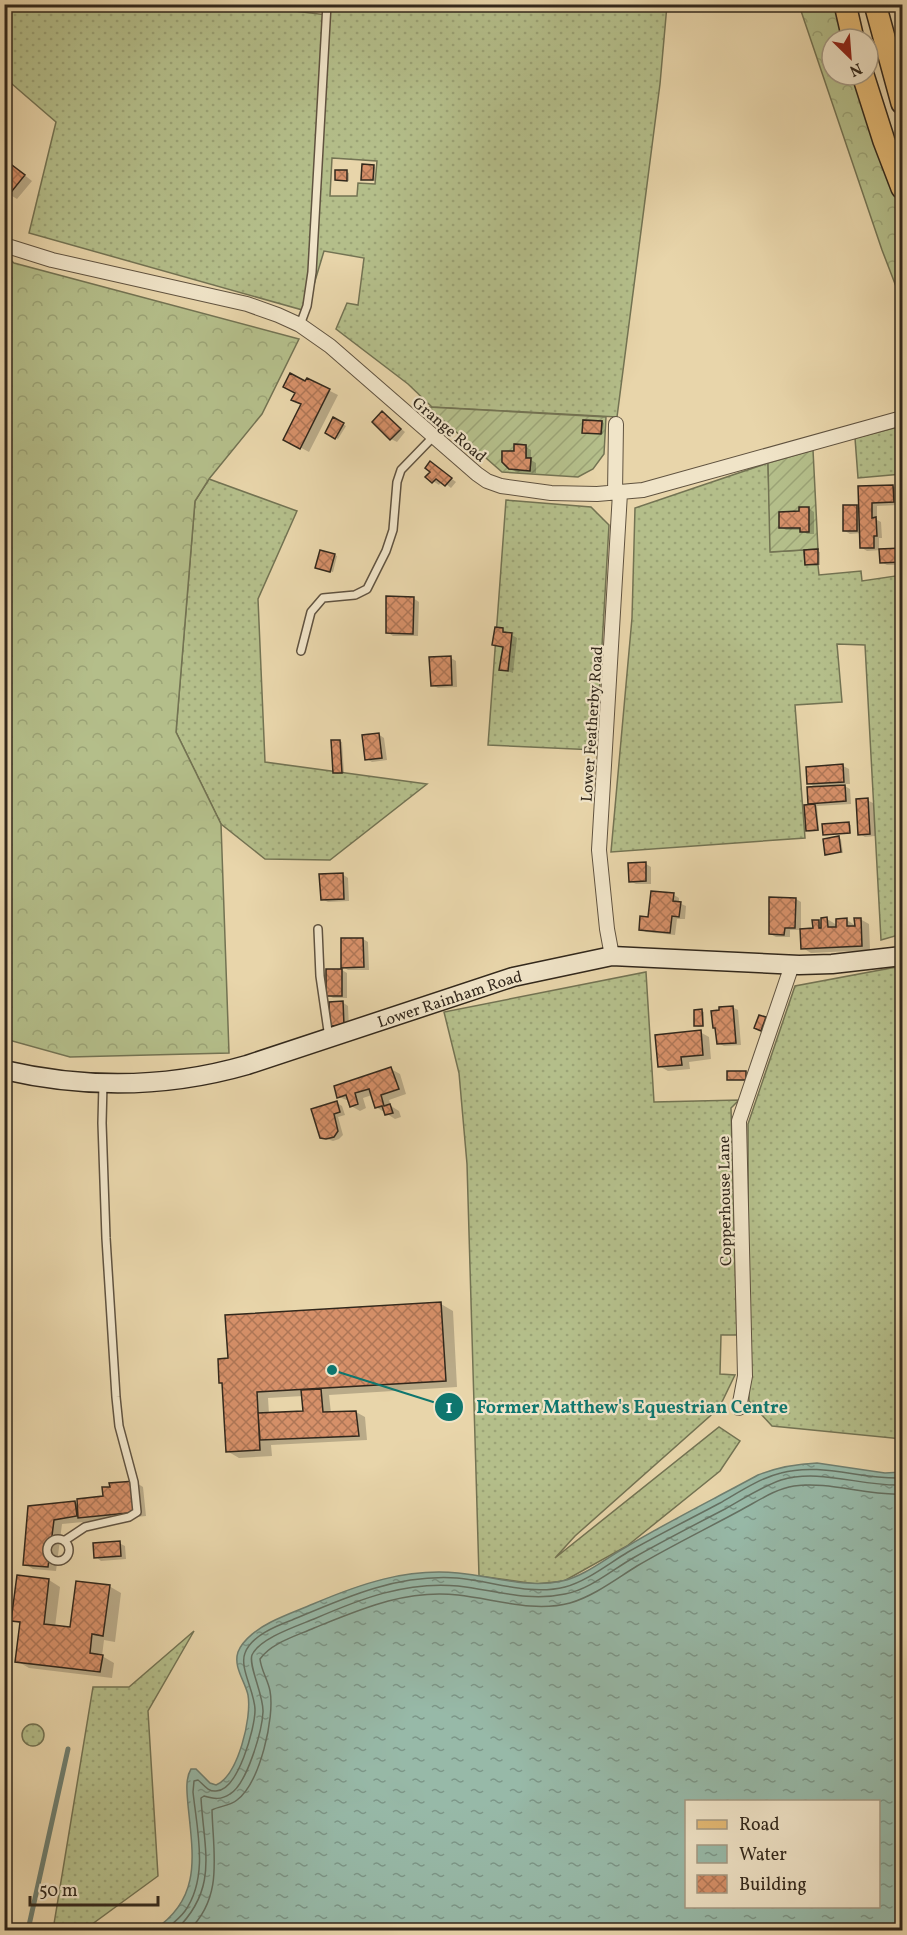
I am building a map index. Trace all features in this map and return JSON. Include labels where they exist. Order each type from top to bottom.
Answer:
[{"type":"main road","points":[[845,4],[850,27]]},
{"type":"main road","points":[[875,4],[903,102]]},
{"type":"main road","points":[[867,87],[884,141],[903,188]]},
{"type":"main road","name":"Lower Rainham Road","points":[[4,1070],[72,1081],[103,1083],[146,1083],[206,1075],[247,1065],[513,977],[612,956],[792,965],[832,964],[903,956]]},
{"type":"street","name":"Grange Road","points":[[4,245],[52,260],[247,304],[300,325],[330,346],[477,474],[501,486],[551,493],[617,493],[643,490],[903,418]]},
{"type":"street","name":"Lower Featherby Road","points":[[612,956],[598,850],[606,742],[617,493],[616,424]]},
{"type":"street","name":"Copperhouse Lane","points":[[739,1408],[745,1380],[739,1121],[792,965]]},
{"type":"lane","points":[[300,325],[307,306],[312,272],[327,4]]},
{"type":"lane","points":[[301,651],[311,612],[323,598],[355,595],[367,589],[386,551],[393,530],[397,482],[401,470],[433,437]]},
{"type":"lane","points":[[318,929],[320,976],[329,1038]]},
{"type":"lane","points":[[64,1541],[85,1527],[129,1517],[137,1512],[134,1482],[118,1422],[114,1376],[106,1238],[103,1083]]},
{"type":"green space","points":[[234,4],[327,15],[328,4],[667,5],[660,84],[617,417],[432,407],[408,384],[336,329],[347,303],[358,305],[364,258],[324,251],[306,311],[29,233],[56,122],[5,78],[5,5]],"holes":[[[332,158],[377,161],[375,184],[358,183],[357,196],[330,196]]]},
{"type":"green space","points":[[799,5],[837,5],[842,27],[820,27],[820,67]]},
{"type":"green space","points":[[827,87],[858,87],[902,204],[902,302]]},
{"type":"green space","points":[[5,255],[14,263],[299,339],[262,414],[209,479],[195,501],[176,732],[221,824],[229,1053],[70,1057],[5,1039]]},
{"type":"green space","points":[[428,407],[606,417],[604,454],[593,469],[578,477],[502,472]],"holes":[[[583,420],[602,421],[601,433],[583,433]],[[515,444],[526,445],[526,458],[531,458],[530,470],[509,469],[502,462],[502,452],[514,451]]]},
{"type":"green space","points":[[902,426],[902,474],[858,478],[855,438]]},
{"type":"green space","points":[[813,450],[818,549],[770,552],[768,463]]},
{"type":"green space","points":[[768,463],[771,552],[804,550],[805,564],[818,565],[819,575],[861,571],[862,581],[902,575],[902,934],[881,940],[865,645],[837,644],[842,702],[795,705],[805,838],[611,852],[632,618],[635,508]]},
{"type":"green space","points":[[209,479],[297,511],[258,599],[265,762],[427,784],[330,860],[265,859],[221,824],[176,732],[195,501]]},
{"type":"green space","points":[[506,500],[591,507],[609,525],[596,750],[488,745]]},
{"type":"green space","points":[[902,966],[902,1439],[772,1426],[749,1401],[748,1124],[795,986]]},
{"type":"green space","points":[[646,972],[654,1102],[739,1100],[731,1108],[737,1335],[721,1335],[720,1374],[735,1375],[719,1408],[575,1536],[555,1558],[719,1427],[740,1441],[720,1471],[627,1546],[564,1581],[536,1584],[479,1576],[467,1164],[459,1073],[444,1012]]},
{"type":"green space","points":[[194,1631],[148,1711],[158,1876],[84,1930],[53,1930],[93,1687],[129,1687]]},
{"type":"green space","points":[[33,1724],[41,1727],[44,1735],[41,1743],[33,1746],[25,1743],[22,1735],[25,1727]]},
{"type":"water","points":[[817,1463],[885,1473],[902,1472],[902,1930],[154,1930],[169,1918],[180,1904],[191,1875],[192,1842],[187,1791],[189,1773],[191,1769],[196,1769],[210,1783],[216,1785],[224,1779],[237,1759],[248,1718],[249,1705],[248,1695],[238,1669],[238,1652],[247,1638],[266,1624],[366,1584],[402,1575],[458,1573],[536,1584],[571,1579],[758,1475],[794,1465]]},
{"type":"building","points":[[4,159],[25,175],[8,196],[4,193]]},
{"type":"building","points":[[362,164],[374,165],[373,180],[361,180]]},
{"type":"building","points":[[335,170],[347,170],[347,181],[335,180]]},
{"type":"building","points":[[290,373],[305,381],[307,378],[330,389],[300,449],[283,440],[301,404],[291,400],[295,393],[283,387]]},
{"type":"building","points":[[382,411],[401,429],[390,440],[372,422]]},
{"type":"building","points":[[333,417],[344,423],[335,439],[325,433]]},
{"type":"building","points":[[583,420],[602,421],[601,434],[582,433]]},
{"type":"building","points":[[514,444],[526,445],[526,458],[531,458],[530,471],[509,469],[502,462],[502,451],[514,451]]},
{"type":"building","points":[[430,461],[452,478],[445,486],[436,479],[432,483],[425,477],[430,472],[425,468]]},
{"type":"building","points":[[893,485],[894,502],[872,503],[872,518],[876,517],[877,536],[874,536],[874,548],[860,548],[858,486]]},
{"type":"building","points":[[843,505],[857,505],[857,531],[843,531]]},
{"type":"building","points":[[799,507],[809,507],[809,532],[800,532],[800,528],[779,528],[779,512],[799,511]]},
{"type":"building","points":[[902,548],[902,562],[880,563],[879,549]]},
{"type":"building","points":[[818,549],[818,564],[805,565],[804,550]]},
{"type":"building","points":[[320,550],[335,554],[330,572],[315,568]]},
{"type":"building","points":[[386,596],[414,597],[413,634],[386,633]]},
{"type":"building","points":[[495,627],[503,628],[503,632],[512,633],[508,671],[499,670],[503,647],[492,645]]},
{"type":"building","points":[[451,656],[452,685],[431,686],[429,657]]},
{"type":"building","points":[[379,733],[382,758],[365,760],[362,735]]},
{"type":"building","points":[[331,740],[340,740],[342,773],[333,773]]},
{"type":"building","points":[[843,764],[844,782],[807,784],[806,767]]},
{"type":"building","points":[[845,785],[846,801],[808,804],[807,787]]},
{"type":"building","points":[[868,798],[870,834],[858,835],[856,799]]},
{"type":"building","points":[[815,804],[818,830],[806,831],[804,805]]},
{"type":"building","points":[[849,822],[850,833],[823,835],[822,824]]},
{"type":"building","points":[[839,836],[841,852],[825,855],[823,839]]},
{"type":"building","points":[[646,862],[646,881],[629,882],[628,863]]},
{"type":"building","points":[[343,873],[344,899],[321,900],[319,874]]},
{"type":"building","points":[[651,891],[674,893],[673,901],[681,902],[679,917],[672,916],[670,933],[639,930],[640,916],[648,917]]},
{"type":"building","points":[[769,897],[796,898],[795,928],[785,928],[784,935],[769,934]]},
{"type":"building","points":[[827,917],[828,927],[836,927],[836,919],[847,918],[847,926],[855,926],[854,918],[861,918],[862,946],[801,949],[800,929],[813,928],[812,920],[819,920],[819,928],[821,928],[821,918]]},
{"type":"building","points":[[341,938],[363,938],[364,967],[341,968]]},
{"type":"building","points":[[326,969],[342,969],[342,996],[326,996]]},
{"type":"building","points":[[343,1001],[344,1025],[330,1026],[329,1002]]},
{"type":"building","points":[[733,1006],[736,1043],[717,1044],[711,1011],[719,1010],[719,1007]]},
{"type":"building","points":[[702,1009],[703,1026],[694,1026],[694,1010]]},
{"type":"building","points":[[759,1015],[766,1017],[761,1031],[754,1028]]},
{"type":"building","points":[[701,1030],[703,1055],[681,1057],[682,1065],[658,1067],[655,1035]]},
{"type":"building","points":[[391,1067],[399,1089],[381,1095],[384,1106],[390,1104],[393,1113],[385,1115],[382,1106],[375,1108],[369,1089],[355,1093],[358,1104],[350,1107],[346,1095],[337,1098],[334,1086]]},
{"type":"building","points":[[727,1071],[746,1071],[746,1080],[727,1080]]},
{"type":"building","points":[[337,1101],[340,1112],[334,1114],[338,1131],[334,1137],[320,1138],[311,1109]]},
{"type":"building","points":[[441,1302],[446,1381],[257,1392],[260,1450],[226,1452],[222,1383],[219,1383],[218,1359],[228,1358],[225,1315]]},
{"type":"building","points":[[321,1389],[323,1412],[356,1411],[359,1436],[260,1440],[258,1413],[303,1411],[301,1390]]},
{"type":"building","points":[[135,1481],[138,1512],[78,1518],[77,1499],[103,1496],[102,1487],[110,1487],[109,1483]]},
{"type":"building","points":[[75,1501],[77,1516],[54,1520],[48,1567],[23,1565],[28,1506]]},
{"type":"building","points":[[120,1541],[121,1556],[94,1558],[93,1543]]},
{"type":"building","points":[[17,1575],[49,1579],[44,1624],[70,1627],[76,1581],[110,1585],[103,1636],[92,1634],[90,1653],[103,1655],[100,1672],[15,1662],[20,1622],[11,1621]]},
{"type":"waterway","points":[[28,1930],[68,1749]]},
{"type":"place","name":"Former Matthew's Equestrian Centre","points":[[332,1370]]}]
